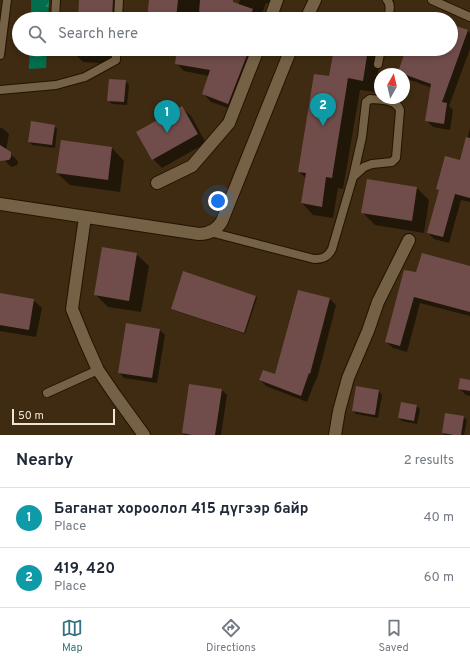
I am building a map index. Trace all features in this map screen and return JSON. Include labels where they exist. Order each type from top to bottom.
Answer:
[{"type":"street","points":[[273,12],[277,0]]},
{"type":"street","points":[[309,12],[315,0]]},
{"type":"street","points":[[157,183],[192,166],[228,123],[255,56]]},
{"type":"street","points":[[0,204],[199,234],[210,232],[217,228],[222,221],[288,56]]},
{"type":"street","points":[[85,217],[72,309],[84,341],[98,370],[144,435]]},
{"type":"street","points":[[335,435],[339,411],[348,378],[378,302],[409,240]]},
{"type":"lane","points":[[0,55],[6,0]]},
{"type":"lane","points":[[55,12],[56,0]]},
{"type":"lane","points":[[118,12],[119,0]]},
{"type":"lane","points":[[387,0],[389,2],[389,12]]},
{"type":"lane","points":[[432,0],[470,17]]},
{"type":"lane","points":[[0,90],[56,85],[85,77],[116,60],[116,56]]},
{"type":"lane","points":[[378,64],[380,56]]},
{"type":"lane","points":[[210,232],[308,258],[324,258],[328,256],[332,249],[353,177],[362,137],[366,102],[370,99],[395,102],[399,105],[400,110],[396,158],[392,162],[372,164],[364,167],[353,177]]},
{"type":"lane","points":[[47,393],[98,370]]},
{"type":"green space","points":[[31,0],[49,0],[48,12],[31,12]]},
{"type":"green space","points":[[30,56],[47,56],[46,68],[29,69]]},
{"type":"building","points":[[79,0],[113,0],[112,12],[78,12]]},
{"type":"building","points":[[149,0],[178,0],[177,12],[148,12]]},
{"type":"building","points":[[200,0],[233,0],[233,2],[253,9],[252,12],[199,12]]},
{"type":"building","points":[[458,26],[468,30],[442,102],[447,103],[444,124],[425,121],[431,84],[410,76],[410,68],[399,68],[404,56],[458,56]]},
{"type":"building","points":[[176,56],[247,56],[228,104],[202,94],[210,70],[175,64]]},
{"type":"building","points":[[333,56],[367,56],[363,81],[348,78],[332,178],[326,177],[322,207],[301,203],[306,173],[298,172],[314,74],[329,76]]},
{"type":"building","points":[[109,79],[126,80],[124,102],[107,101]]},
{"type":"building","points":[[182,106],[198,134],[152,160],[136,132]]},
{"type":"building","points":[[31,121],[55,125],[52,145],[28,142]]},
{"type":"building","points":[[466,137],[470,138],[470,198],[455,194],[443,237],[427,233],[439,190],[436,189],[445,156],[460,160]]},
{"type":"building","points":[[61,140],[112,147],[108,180],[56,173]]},
{"type":"building","points":[[0,145],[11,152],[11,157],[9,160],[0,161]]},
{"type":"building","points":[[367,179],[417,187],[412,221],[361,213]]},
{"type":"building","points":[[102,247],[137,253],[129,301],[94,295]]},
{"type":"building","points":[[422,253],[470,266],[470,312],[414,297],[400,346],[385,342],[404,270],[416,272]]},
{"type":"building","points":[[183,271],[256,296],[244,333],[171,309]]},
{"type":"building","points":[[298,290],[330,298],[310,374],[309,373],[301,396],[259,380],[263,370],[275,374]]},
{"type":"building","points":[[0,293],[34,299],[29,330],[0,325]]},
{"type":"building","points":[[126,323],[160,329],[152,378],[118,373]]},
{"type":"building","points":[[460,378],[470,380],[470,391],[458,389]]},
{"type":"building","points":[[189,384],[222,389],[215,435],[192,435],[182,433]]},
{"type":"building","points":[[356,386],[379,390],[375,415],[352,411]]},
{"type":"building","points":[[401,402],[417,405],[414,421],[398,418]]},
{"type":"building","points":[[445,413],[464,416],[461,435],[442,433]]},
{"type":"place","name":"419, 420","points":[[323,126]]},
{"type":"place","name":"Баганат хороолол 415 дүгээр байр","points":[[167,133]]}]
